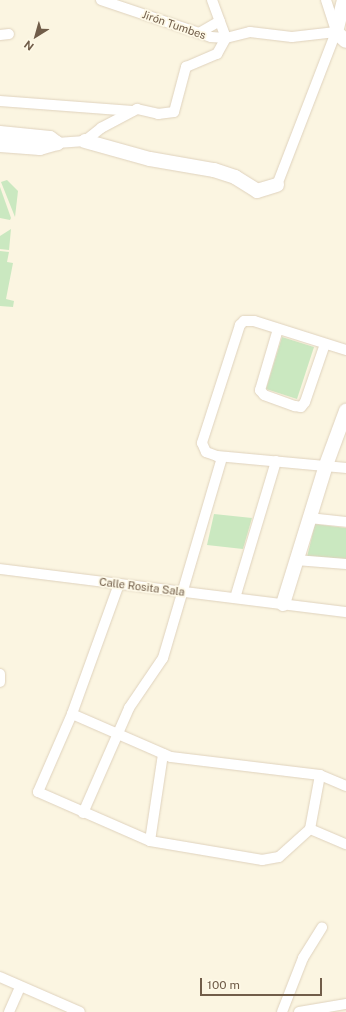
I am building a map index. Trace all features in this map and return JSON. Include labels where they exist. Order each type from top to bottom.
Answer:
[{"type":"street","name":"Jirón Tumbes","points":[[101,0],[199,33],[226,38]]},
{"type":"street","points":[[212,0],[226,38]]},
{"type":"street","points":[[326,0],[341,36]]},
{"type":"street","points":[[0,145],[40,148],[57,144],[85,141],[150,159],[210,169],[235,177],[257,191],[277,185],[341,36],[344,0]]},
{"type":"street","points":[[199,33],[220,21]]},
{"type":"street","points":[[85,141],[101,128],[141,108],[158,114],[174,112],[186,67],[217,54],[226,38],[250,32],[292,37],[341,36]]},
{"type":"street","points":[[0,101],[133,111]]},
{"type":"street","points":[[0,134],[50,138],[57,144]]},
{"type":"street","points":[[346,350],[247,320],[240,325],[202,443],[206,452],[222,457],[346,468]]},
{"type":"street","points":[[278,329],[260,390],[264,395],[295,406],[301,407],[305,402],[325,344]]},
{"type":"street","points":[[283,604],[309,518],[346,411]]},
{"type":"street","points":[[83,813],[116,733],[129,708],[163,658],[184,592],[222,457]]},
{"type":"street","points":[[235,598],[276,461]]},
{"type":"street","points":[[309,518],[346,522]]},
{"type":"street","points":[[296,560],[346,564]]},
{"type":"street","name":"Calle Rosita Sala","points":[[0,569],[346,612]]},
{"type":"street","points":[[120,584],[72,714],[38,792],[83,813],[150,841],[262,860],[279,857],[310,829],[320,775]]},
{"type":"street","points":[[0,674],[0,682]]},
{"type":"street","points":[[72,714],[163,754],[320,775],[346,786]]},
{"type":"street","points":[[150,841],[163,754]]},
{"type":"street","points":[[310,829],[346,844]]},
{"type":"street","points":[[282,1012],[303,958],[322,927]]},
{"type":"street","points":[[0,977],[76,1012]]},
{"type":"street","points":[[9,1012],[20,987]]},
{"type":"street","points":[[299,1012],[346,1004]]},
{"type":"green space","points":[[7,180],[18,191],[15,217],[1,182]]},
{"type":"green space","points":[[0,187],[11,218],[10,220],[0,218]]},
{"type":"green space","points":[[11,229],[9,250],[0,249],[0,236]]},
{"type":"green space","points":[[0,251],[9,252],[7,262],[13,263],[6,299],[14,301],[13,307],[0,306]]},
{"type":"green space","points":[[282,337],[314,347],[297,399],[266,389]]},
{"type":"green space","points":[[214,514],[252,518],[243,549],[207,545]]},
{"type":"green space","points":[[315,524],[346,528],[346,562],[307,557]]}]
